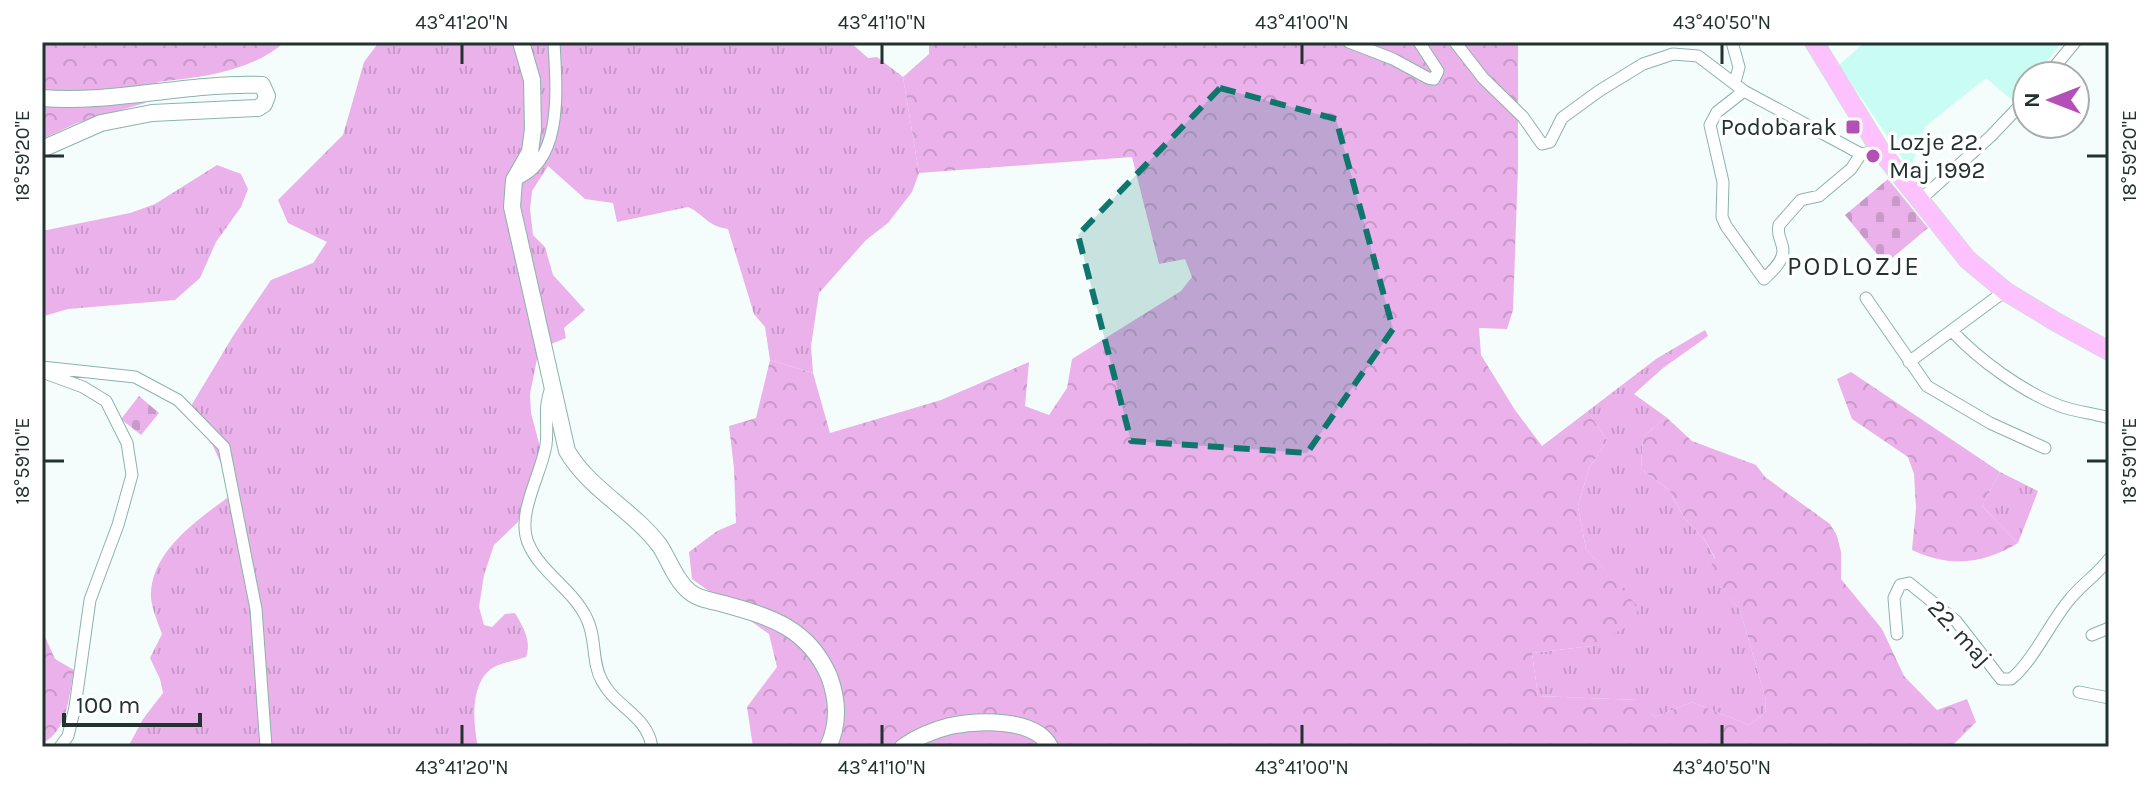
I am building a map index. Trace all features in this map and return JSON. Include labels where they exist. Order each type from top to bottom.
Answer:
[{"type":"main road","points":[[521,42],[532,80],[533,129],[530,152],[514,180],[513,217],[562,437],[572,461],[641,525],[659,546],[687,590],[779,622],[810,643],[823,662],[834,689],[837,718],[828,747]]},
{"type":"main road","points":[[1814,42],[1870,152],[1920,200],[1967,259],[2005,291],[2109,351]]},
{"type":"main road","points":[[42,98],[234,84],[262,85],[267,96],[258,108],[152,113],[101,123],[42,149]]},
{"type":"main road","points":[[903,747],[940,729],[976,724],[1020,724],[1045,737],[1050,747]]},
{"type":"street","points":[[514,180],[530,175],[542,158],[551,134],[558,86],[554,42]]},
{"type":"street","points":[[1349,42],[1434,79],[1438,71],[1419,42]]},
{"type":"street","points":[[1455,42],[1483,78],[1523,117],[1542,144],[1550,142],[1562,118],[1635,68],[1673,54],[1698,56],[1739,86],[1870,152],[1819,196],[1801,200],[1779,225],[1777,230],[1783,252],[1779,264],[1764,279],[1722,217],[1723,182],[1710,132],[1711,119],[1739,86],[1739,67],[1732,42]]},
{"type":"street","points":[[2060,60],[2075,42]]},
{"type":"street","points":[[1920,200],[2011,115]]},
{"type":"street","points":[[1909,362],[2005,291]]},
{"type":"street","points":[[1866,298],[1927,386],[1948,401],[2045,448]]},
{"type":"street","points":[[1952,331],[1994,367],[2058,406],[2109,418]]},
{"type":"street","points":[[42,370],[83,387],[106,401],[127,443],[132,475],[118,525],[90,600],[75,707],[68,736],[60,747]]},
{"type":"street","points":[[42,370],[135,377],[178,400],[224,447],[256,609],[266,747]]},
{"type":"street","points":[[552,384],[544,413],[546,444],[526,516],[525,533],[530,549],[571,595],[586,617],[602,682],[614,700],[640,718],[648,731],[652,747]]},
{"type":"street","name":"22. maj","points":[[1897,634],[1894,598],[1900,585],[1909,583],[1956,621],[2001,679],[2011,679],[2026,663],[2050,623],[2109,559]]},
{"type":"street","points":[[2092,635],[2109,628]]},
{"type":"street","points":[[2079,692],[2109,698]]},
{"type":"highlighted area","points":[[1220,88],[1336,119],[1393,329],[1307,453],[1131,441],[1078,235]]},
{"type":"shaded area","points":[[1865,42],[2062,42],[2048,60],[2011,60],[2011,99],[1986,78],[1925,127],[1910,170],[1839,65]]},
{"type":"green space","points":[[42,42],[285,42],[241,67],[158,82],[145,103],[77,123],[42,139]]},
{"type":"green space","points":[[379,42],[850,42],[868,58],[877,57],[903,77],[919,173],[912,192],[888,223],[866,240],[819,293],[811,346],[813,373],[770,360],[765,327],[754,314],[728,229],[715,225],[688,207],[617,222],[613,203],[585,199],[548,166],[532,191],[530,209],[533,235],[545,247],[553,275],[585,310],[564,328],[566,338],[539,349],[530,394],[531,413],[541,451],[518,522],[494,545],[484,575],[479,607],[484,625],[492,627],[505,614],[515,613],[526,634],[528,651],[526,657],[496,666],[481,681],[474,715],[478,747],[128,747],[143,719],[163,693],[150,658],[162,634],[151,598],[158,565],[179,537],[234,493],[213,446],[188,411],[271,280],[313,263],[327,242],[288,223],[278,200],[343,135],[364,62]]},
{"type":"green space","points":[[929,42],[1518,42],[1513,310],[1507,329],[1479,328],[1481,355],[1542,446],[1588,411],[1607,441],[1589,468],[1578,506],[1586,549],[1639,608],[1630,625],[1592,646],[1532,653],[1538,696],[1639,700],[1655,717],[1692,702],[1749,725],[1765,713],[1766,700],[1740,610],[1708,572],[1715,558],[1705,540],[1685,519],[1669,490],[1641,469],[1643,437],[1666,417],[1692,441],[1756,465],[1765,477],[1830,524],[1841,552],[1841,579],[1882,629],[1904,676],[1937,710],[1967,699],[1976,722],[1951,747],[753,747],[747,707],[777,667],[769,634],[692,579],[689,552],[717,531],[736,523],[729,426],[756,418],[770,360],[813,373],[830,433],[941,400],[1029,362],[1025,406],[1049,415],[1067,388],[1072,359],[1181,291],[1192,277],[1185,259],[1159,264],[1132,157],[919,173],[903,77],[929,54]]},
{"type":"green space","points":[[217,165],[241,174],[248,189],[241,207],[216,242],[200,278],[175,300],[68,309],[44,316],[42,321],[42,231],[130,213],[155,204]]},
{"type":"green space","points":[[1888,179],[1928,228],[1885,264],[1845,215]]},
{"type":"green space","points":[[1705,330],[1708,336],[1663,368],[1634,394],[1666,417],[1643,437],[1641,469],[1669,490],[1685,519],[1705,540],[1715,559],[1709,572],[1740,610],[1766,700],[1765,713],[1749,725],[1692,702],[1655,717],[1638,700],[1538,696],[1532,653],[1592,646],[1638,608],[1586,549],[1578,506],[1589,468],[1607,441],[1588,411],[1656,359]]},
{"type":"green space","points":[[1851,372],[2000,472],[1982,506],[2018,543],[1992,555],[1966,561],[1940,559],[1912,550],[1916,508],[1914,474],[1908,457],[1852,419],[1837,379]]},
{"type":"green space","points":[[139,396],[159,413],[141,435],[121,419]]},
{"type":"green space","points":[[2000,472],[2038,491],[2018,543],[1982,506]]},
{"type":"green space","points":[[42,630],[55,659],[74,670],[62,721],[51,738],[42,743]]},
{"type":"place","name":"Podobarak","points":[[1853,127]]},
{"type":"place","name":"Lozje 22. Maj 1992","points":[[1873,156]]},
{"type":"district","name":"PODLOZJE","points":[[1854,266]]}]
